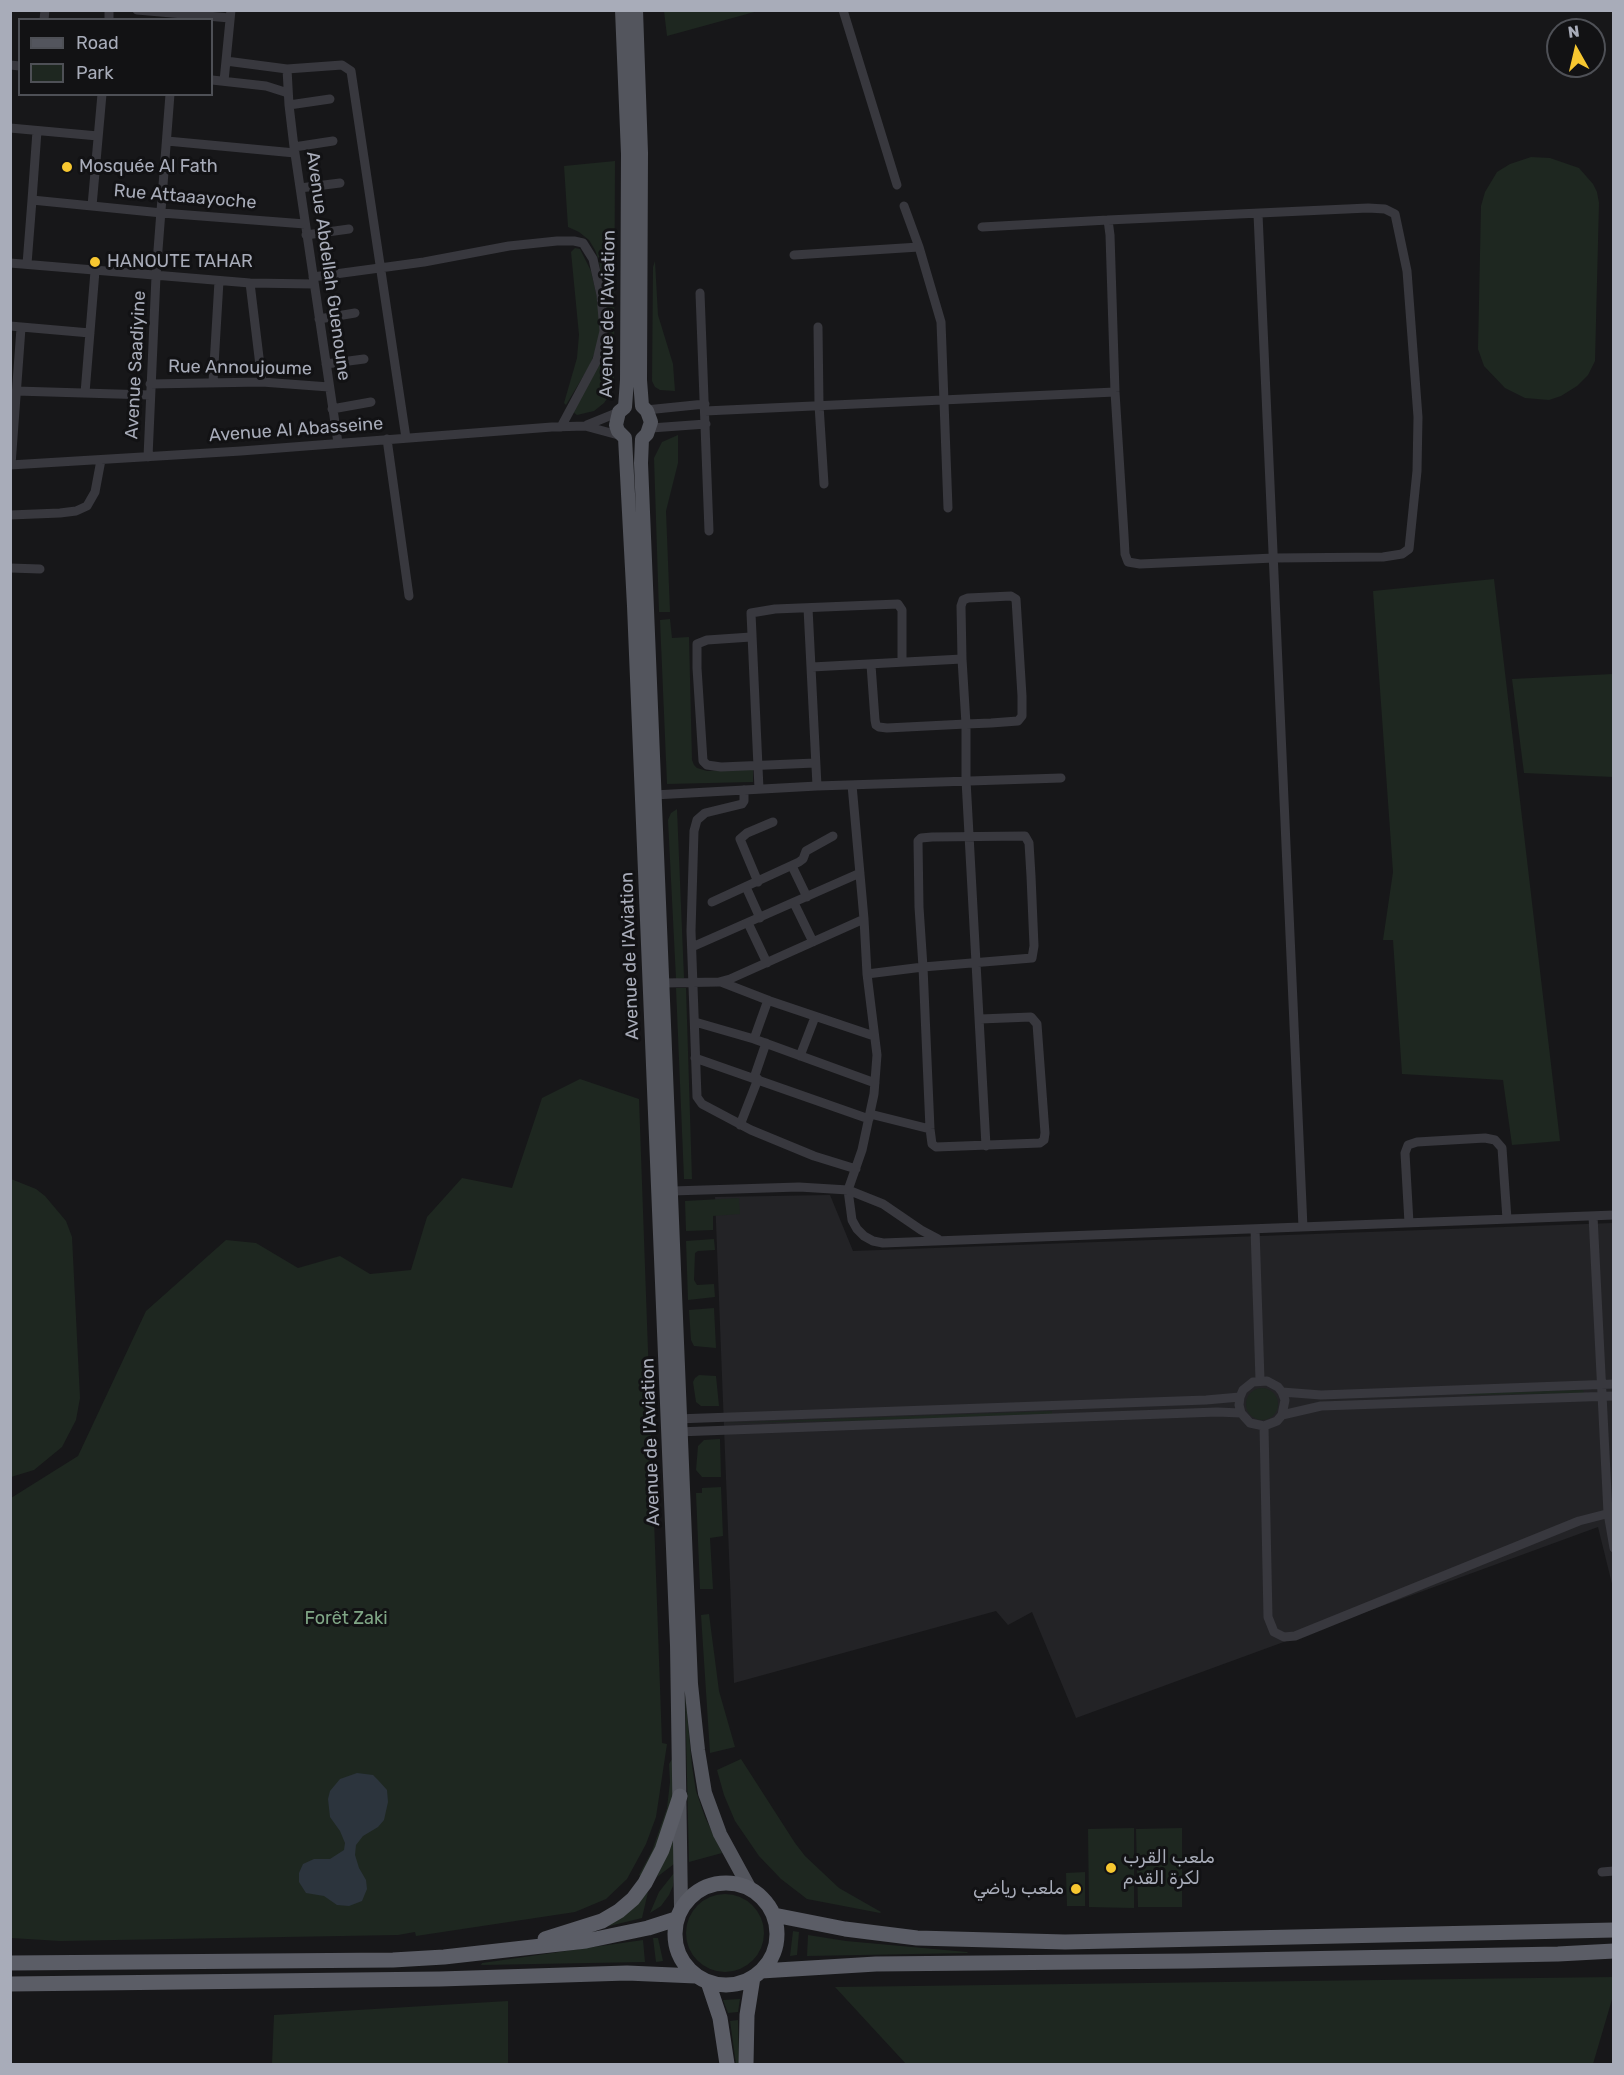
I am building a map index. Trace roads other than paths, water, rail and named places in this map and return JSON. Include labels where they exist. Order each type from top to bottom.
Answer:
[{"type":"highway","points":[[496,1952],[584,1928],[619,1911],[633,1899],[654,1867],[669,1832],[680,1797]]},
{"type":"highway","points":[[728,2064],[720,2018],[702,1979],[679,1957],[674,1932],[679,1913],[695,1893],[712,1884],[725,1883],[738,1884],[760,1896],[774,1915],[777,1930],[776,1945],[770,1959],[757,1974],[747,2015],[746,2064]]},
{"type":"highway","points":[[10,1963],[444,1958],[617,1936],[679,1913]]},
{"type":"highway","points":[[774,1915],[845,1929],[953,1940],[1065,1942],[1614,1930]]},
{"type":"highway","points":[[10,1984],[440,1979],[627,1973],[702,1979],[731,1985],[757,1974],[876,1964],[1177,1961],[1614,1951]]},
{"type":"main road","name":"Avenue de l'Aviation","points":[[622,10],[628,154],[622,410],[616,425],[623,437],[635,629],[675,1426],[692,1684],[701,1772],[712,1814],[720,1834],[750,1889]]},
{"type":"main road","name":"Avenue de l'Aviation","points":[[636,10],[641,153],[644,408],[650,416],[641,464],[672,1191],[680,1797],[679,1913]]},
{"type":"main road","points":[[622,410],[631,405],[644,408]]},
{"type":"main road","points":[[623,437],[636,440],[646,433]]},
{"type":"street","points":[[137,10],[230,14],[224,81]]},
{"type":"street","points":[[843,10],[897,185]]},
{"type":"street","points":[[226,61],[287,69],[342,65],[351,71],[406,438]]},
{"type":"street","name":"Avenue Abdellah Guenoune","points":[[287,69],[294,150],[338,443]]},
{"type":"street","points":[[213,80],[266,86],[288,93]]},
{"type":"street","points":[[92,206],[102,96]]},
{"type":"street","name":"Avenue Saadiyine","points":[[148,457],[156,276],[170,96]]},
{"type":"street","points":[[289,105],[330,99]]},
{"type":"street","points":[[10,128],[98,136]]},
{"type":"street","points":[[27,264],[37,131]]},
{"type":"street","points":[[167,141],[294,150],[333,141]]},
{"type":"street","points":[[300,188],[339,183]]},
{"type":"street","name":"Rue Attaaayoche","points":[[32,200],[305,224]]},
{"type":"street","points":[[904,206],[939,313],[948,508]]},
{"type":"street","points":[[982,227],[1108,220],[1380,208],[1395,214],[1407,271],[1417,394],[1417,471],[1408,550],[1395,556],[1383,557],[1274,558],[1140,564],[1128,562],[1125,554],[1115,392],[1108,220]]},
{"type":"street","points":[[1258,214],[1303,1227]]},
{"type":"street","points":[[306,235],[349,229]]},
{"type":"street","points":[[10,263],[250,283],[314,281],[542,241],[580,241],[587,246],[593,260],[601,295],[603,339],[597,360],[561,427]]},
{"type":"street","points":[[794,255],[919,247]]},
{"type":"street","points":[[85,393],[95,271]]},
{"type":"street","points":[[213,382],[219,280]]},
{"type":"street","points":[[250,283],[262,382]]},
{"type":"street","points":[[700,293],[710,531]]},
{"type":"street","points":[[319,319],[355,313]]},
{"type":"street","points":[[10,326],[90,333]]},
{"type":"street","points":[[818,327],[819,405],[824,484]]},
{"type":"street","points":[[11,465],[21,328]]},
{"type":"street","points":[[326,364],[364,359]]},
{"type":"street","name":"Rue Annoujoume","points":[[150,384],[262,382],[329,387]]},
{"type":"street","name":"Rue Annoujoume","points":[[16,391],[150,395]]},
{"type":"street","points":[[644,408],[943,401],[1115,392]]},
{"type":"street","points":[[332,409],[371,402]]},
{"type":"street","name":"Avenue Al Abasseine","points":[[585,426],[622,410]]},
{"type":"street","points":[[646,433],[706,424]]},
{"type":"street","name":"Avenue Al Abasseine","points":[[11,465],[561,427],[585,426],[623,437]]},
{"type":"street","points":[[387,439],[409,596]]},
{"type":"street","points":[[10,515],[60,513],[76,511],[87,506],[94,492],[101,460]]},
{"type":"street","points":[[10,568],[40,569]]},
{"type":"street","points":[[871,665],[877,726],[966,724],[1016,722],[1021,719],[1019,630],[1015,597],[963,600],[962,659],[966,724],[966,780],[986,1146]]},
{"type":"street","points":[[759,789],[750,615],[752,612],[899,605],[902,610],[902,662]]},
{"type":"street","points":[[808,608],[817,786]]},
{"type":"street","points":[[751,637],[698,642],[696,649],[703,761],[711,766],[815,763]]},
{"type":"street","points":[[812,667],[962,659]]},
{"type":"street","points":[[654,795],[817,786],[1060,778]]},
{"type":"street","points":[[852,785],[867,974],[877,1055],[869,1116],[856,1169],[848,1190],[852,1220],[857,1229],[873,1241],[883,1243],[1614,1215]]},
{"type":"street","points":[[744,790],[742,804],[705,813],[695,825],[692,947],[696,1091],[699,1101],[740,1125],[797,1149],[856,1169]]},
{"type":"street","points":[[758,882],[740,838],[773,822]]},
{"type":"street","points":[[712,902],[792,866],[803,859],[806,851],[833,836]]},
{"type":"street","points":[[867,974],[923,967],[1024,960],[1033,956],[1029,843],[1024,836],[923,838],[918,841],[923,967],[930,1129],[932,1144],[936,1147],[1040,1143],[1044,1137],[1044,1125],[1039,1031],[1036,1022],[1031,1017],[980,1019]]},
{"type":"street","points":[[792,866],[807,897]]},
{"type":"street","points":[[692,947],[860,873]]},
{"type":"street","points":[[746,887],[760,918]]},
{"type":"street","points":[[795,903],[813,942]]},
{"type":"street","points":[[719,982],[864,919]]},
{"type":"street","points":[[748,923],[767,963]]},
{"type":"street","points":[[664,983],[719,982],[729,984],[815,1017],[874,1036]]},
{"type":"street","points":[[754,1039],[768,1000]]},
{"type":"street","points":[[800,1056],[815,1017]]},
{"type":"street","points":[[695,1022],[766,1043],[875,1083]]},
{"type":"street","points":[[740,1125],[766,1043]]},
{"type":"street","points":[[696,1058],[869,1116],[930,1129]]},
{"type":"street","points":[[1408,1223],[1405,1153],[1408,1145],[1417,1142],[1485,1138],[1495,1140],[1502,1148],[1507,1219]]},
{"type":"street","points":[[672,1191],[799,1186],[848,1190],[883,1204],[921,1230],[944,1240]]},
{"type":"street","points":[[1593,1216],[1601,1384],[1614,1548]]},
{"type":"street","points":[[1255,1229],[1260,1380]]},
{"type":"street","points":[[1260,1380],[1273,1383],[1282,1392],[1285,1400],[1282,1415],[1277,1421],[1264,1426],[1250,1423],[1241,1413],[1240,1396],[1247,1385],[1260,1380]]},
{"type":"street","points":[[1282,1392],[1315,1395],[1614,1384]]},
{"type":"street","points":[[1458,1389],[1459,1401]]},
{"type":"street","points":[[1390,1392],[1390,1404]]},
{"type":"street","points":[[675,1426],[1206,1400],[1240,1396]]},
{"type":"street","points":[[1282,1415],[1321,1406],[1614,1396]]},
{"type":"street","points":[[675,1426],[1241,1413]]},
{"type":"street","points":[[1264,1426],[1268,1617],[1274,1632],[1284,1637],[1295,1636],[1579,1521],[1611,1512]]},
{"type":"street","points":[[1602,1872],[1614,1871]]},
{"type":"place","name":"Mosquée Al Fath","points":[[67,167]]},
{"type":"place","name":"HANOUTE TAHAR","points":[[95,262]]},
{"type":"place","name":"ملعب القرب لكرة القدم","points":[[1111,1868]]},
{"type":"place","name":"ملعب رياضي","points":[[1076,1889]]},
{"type":"park label","name":"Forêt Zaki","points":[[346,1619]]}]
